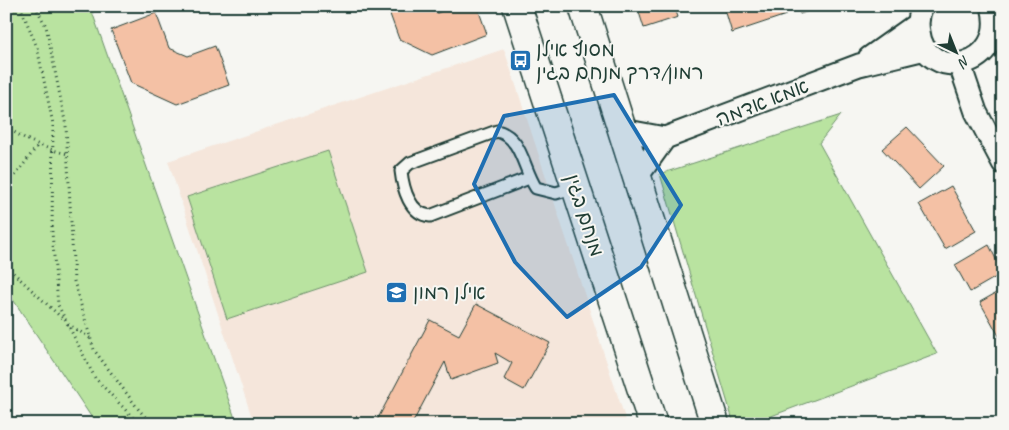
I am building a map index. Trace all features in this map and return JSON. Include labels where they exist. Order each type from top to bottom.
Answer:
[{"type":"main road","name":"מנחם בגין","points":[[517,6],[653,424]]},
{"type":"main road","points":[[583,6],[715,424]]},
{"type":"street","points":[[920,15],[919,37],[925,49],[935,58],[946,63],[960,64],[972,62],[984,54],[992,44],[996,32],[996,19],[992,6]]},
{"type":"street","name":"אמא אדמה","points":[[859,65],[920,15]]},
{"type":"street","name":"אמא אדמה","points":[[666,138],[859,65],[925,49]]},
{"type":"street","points":[[960,64],[976,112],[1003,163]]},
{"type":"street","points":[[622,130],[666,138],[637,177]]},
{"type":"lane","points":[[529,178],[430,216],[421,215],[414,209],[402,181],[401,171],[410,163],[497,131],[507,134],[516,143],[529,178],[536,188],[556,193],[576,187]]},
{"type":"path","points":[[20,6],[37,46],[53,124],[52,232],[58,305],[95,378],[139,424]]},
{"type":"path","points":[[35,6],[46,26],[66,126],[74,281],[94,350],[139,410],[152,424]]},
{"type":"path","points":[[6,127],[38,145],[68,154]]},
{"type":"path","points":[[6,180],[16,176],[38,145]]},
{"type":"path","points":[[6,266],[67,323],[91,339]]},
{"type":"highlighted area","points":[[614,95],[681,205],[641,267],[567,317],[515,262],[474,184],[504,116]]},
{"type":"shaded area","name":"אילן רמון","points":[[504,49],[627,424],[254,424],[168,161]]},
{"type":"green space","points":[[6,6],[90,6],[237,424],[96,424],[14,301],[6,293]]},
{"type":"green space","points":[[841,115],[819,143],[937,354],[750,424],[734,424],[660,174]]},
{"type":"green space","points":[[328,151],[368,272],[227,319],[187,197]]},
{"type":"building","points":[[387,6],[435,6],[437,13],[456,6],[477,6],[487,34],[432,55],[399,39]]},
{"type":"building","points":[[637,6],[674,6],[678,17],[644,28]]},
{"type":"building","points":[[724,6],[783,6],[786,15],[732,33]]},
{"type":"building","points":[[797,6],[824,6],[800,14]]},
{"type":"building","points":[[156,13],[169,48],[188,56],[215,46],[229,85],[177,104],[131,83],[111,30]]},
{"type":"building","points":[[907,127],[944,166],[919,189],[882,149]]},
{"type":"building","points":[[951,186],[976,231],[945,249],[919,204]]},
{"type":"building","points":[[989,245],[1003,273],[970,292],[955,265]]},
{"type":"building","points":[[1003,289],[1003,343],[980,302]]},
{"type":"building","points":[[476,304],[550,343],[524,390],[504,379],[512,363],[495,353],[498,363],[451,380],[445,362],[412,424],[375,424],[430,320],[459,335]]},
{"type":"building","points":[[976,417],[983,424],[969,424]]},
{"type":"place","name":"מסוף אילן רמון/דרך מנחם בגין","points":[[520,61]]},
{"type":"place","name":"אילן רמון","points":[[397,292]]}]
